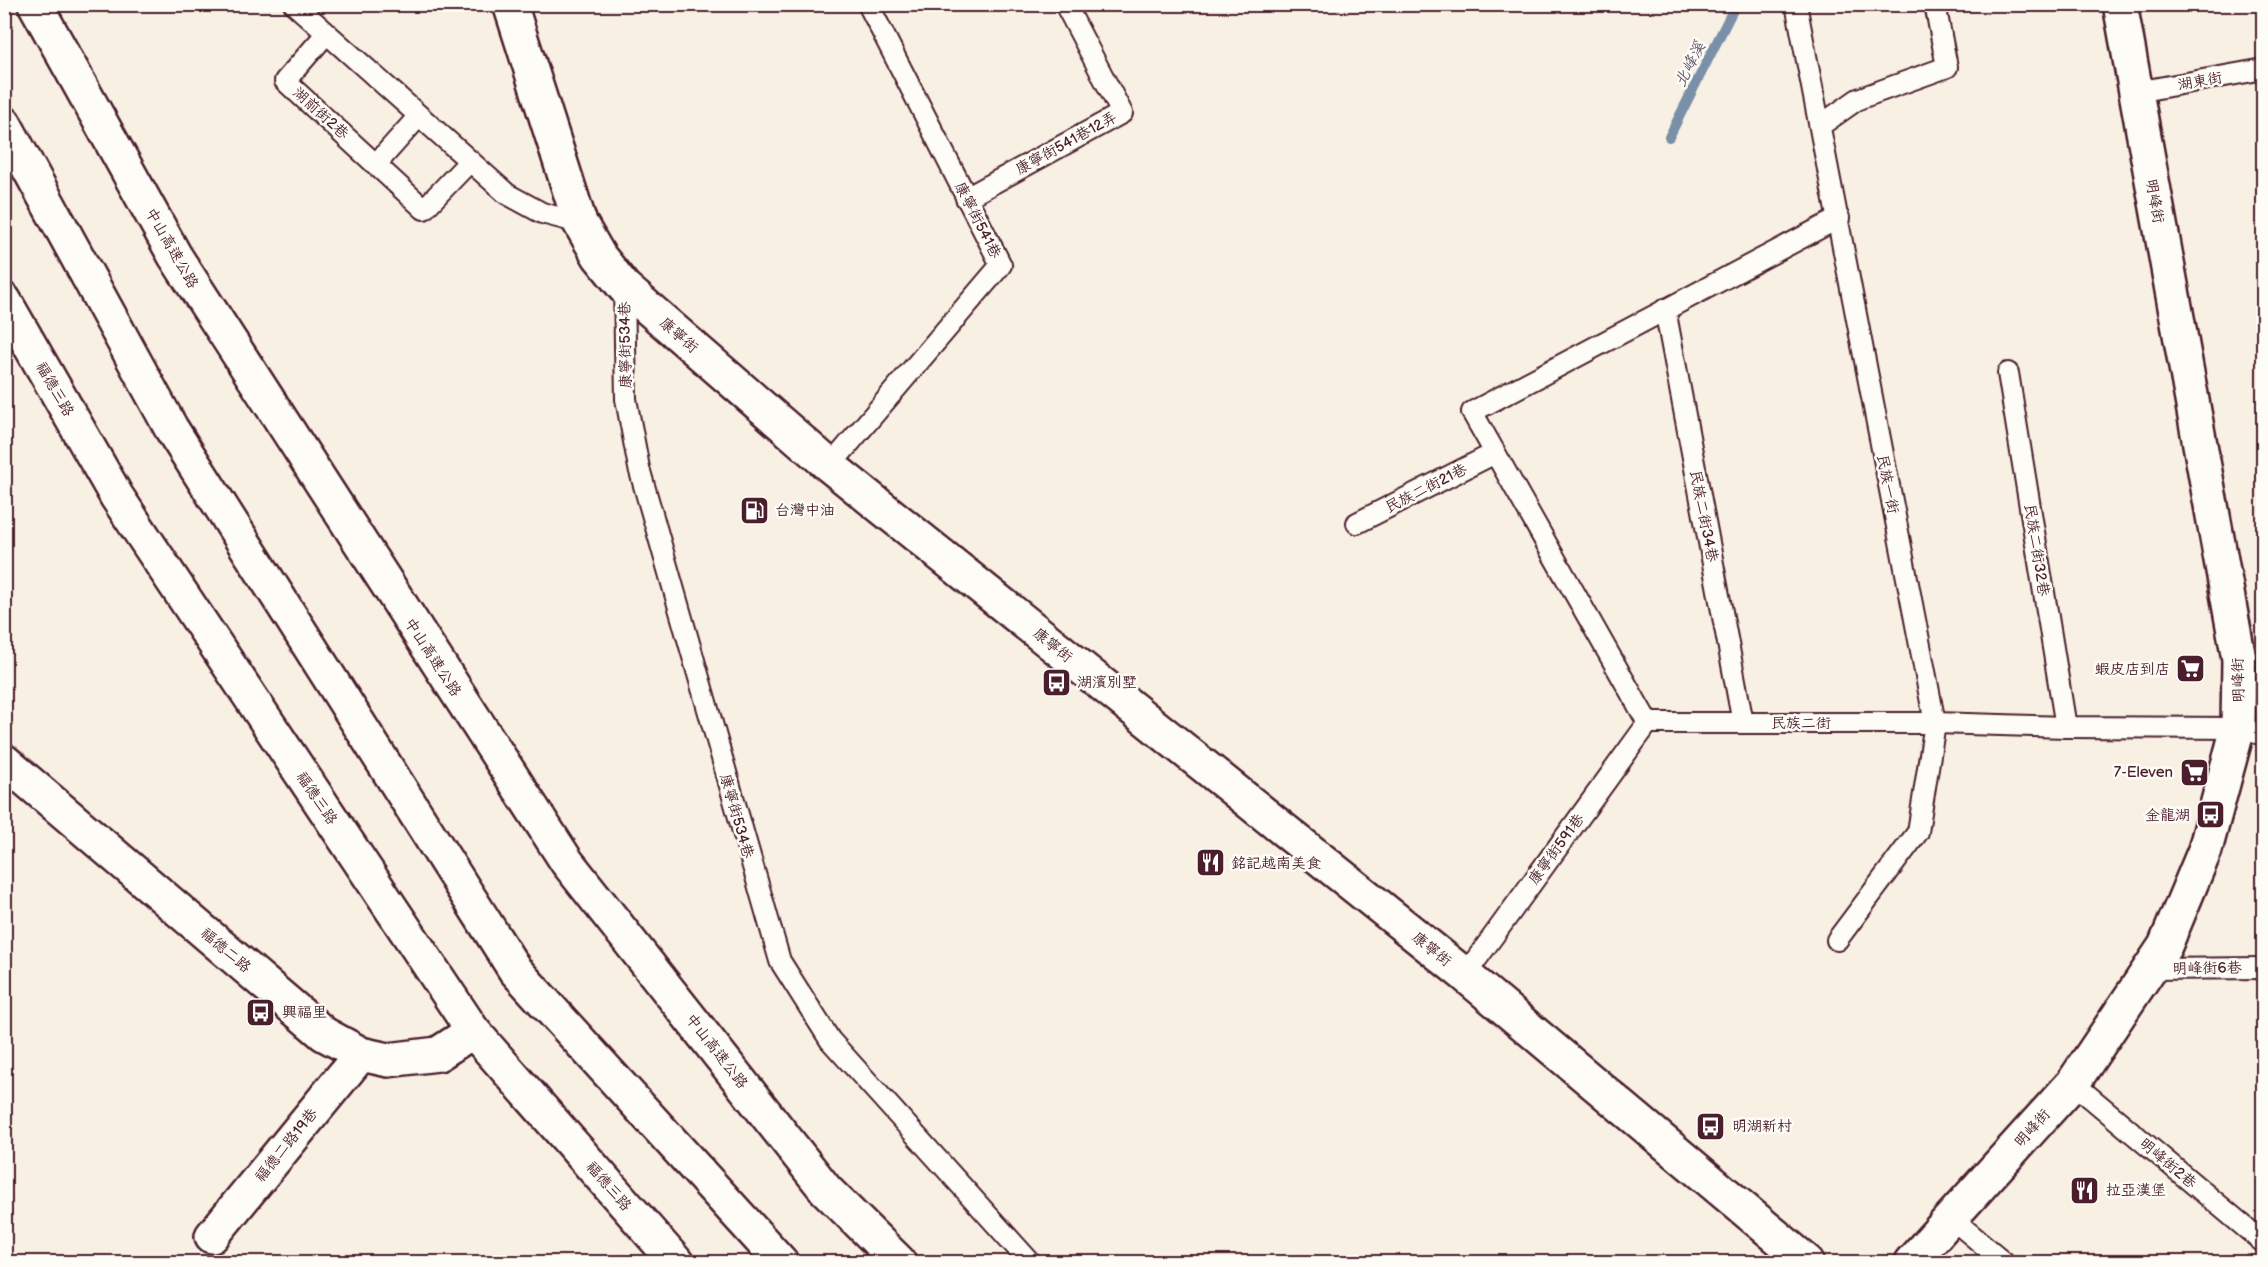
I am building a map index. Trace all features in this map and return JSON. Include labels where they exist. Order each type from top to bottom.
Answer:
[{"type":"main road","name":"中山高速公路","points":[[35,4],[175,256],[238,357],[567,862],[826,1190],[899,1263]]},
{"type":"main road","points":[[58,4],[110,137]]},
{"type":"main road","name":"康寧街","points":[[510,4],[580,223],[599,256],[624,287],[830,466],[1465,975],[1807,1263]]},
{"type":"main road","name":"明峰街","points":[[1911,1263],[2073,1083],[2165,946],[2251,731],[2120,4]]},
{"type":"main road","points":[[4,123],[171,428],[515,970],[781,1263]]},
{"type":"main road","name":"福德三路","points":[[4,300],[117,497],[473,1031],[676,1263]]},
{"type":"main road","name":"福德二路","points":[[4,761],[324,1034],[361,1054],[388,1060],[438,1054],[473,1031]]},
{"type":"main road","name":"福德二路19巷","points":[[212,1236],[361,1054]]},
{"type":"lane","points":[[294,4],[507,194],[542,213],[580,223]]},
{"type":"lane","name":"康寧街541巷","points":[[830,466],[1001,266],[868,4]]},
{"type":"lane","name":"康寧街541巷12弄","points":[[966,198],[1122,113],[1065,4]]},
{"type":"lane","name":"民族一街","points":[[1796,4],[1935,723],[1918,832],[1838,940]]},
{"type":"lane","points":[[1821,125],[1858,99],[1947,68],[1935,4]]},
{"type":"lane","name":"湖前街2巷","points":[[326,34],[285,81],[377,163],[424,209],[470,161]]},
{"type":"lane","name":"湖東街","points":[[2136,92],[2264,69]]},
{"type":"lane","points":[[377,163],[419,116]]},
{"type":"lane","points":[[1648,723],[1472,412],[1839,218]]},
{"type":"lane","name":"康寧街534巷","points":[[624,287],[626,399],[639,468],[780,962],[830,1040],[1030,1263]]},
{"type":"lane","name":"民族二街34巷","points":[[1665,309],[1743,723]]},
{"type":"lane","name":"民族二街32巷","points":[[2008,373],[2066,727]]},
{"type":"lane","name":"民族二街21巷","points":[[1357,523],[1495,453]]},
{"type":"lane","name":"民族二街","points":[[1648,723],[1935,723],[2251,731]]},
{"type":"lane","name":"康寧街591巷","points":[[1465,975],[1648,723]]},
{"type":"lane","name":"明峰街6巷","points":[[2150,969],[2264,968]]},
{"type":"lane","name":"明峰街2巷","points":[[2073,1083],[2264,1243]]},
{"type":"lane","points":[[1951,1218],[2004,1263]]},
{"type":"waterway","name":"北峰溪","points":[[1669,137],[1736,4]]},
{"type":"place","name":"台灣中油","points":[[754,510]]},
{"type":"place","name":"蝦皮店到店","points":[[2191,669]]},
{"type":"place","name":"湖濱別墅","points":[[1056,682]]},
{"type":"place","name":"7-Eleven","points":[[2194,772]]},
{"type":"place","name":"金龍湖","points":[[2211,815]]},
{"type":"place","name":"銘記越南美食","points":[[1210,863]]},
{"type":"place","name":"興福里","points":[[261,1012]]},
{"type":"place","name":"明湖新村","points":[[1711,1126]]},
{"type":"place","name":"拉亞漢堡","points":[[2085,1190]]}]
